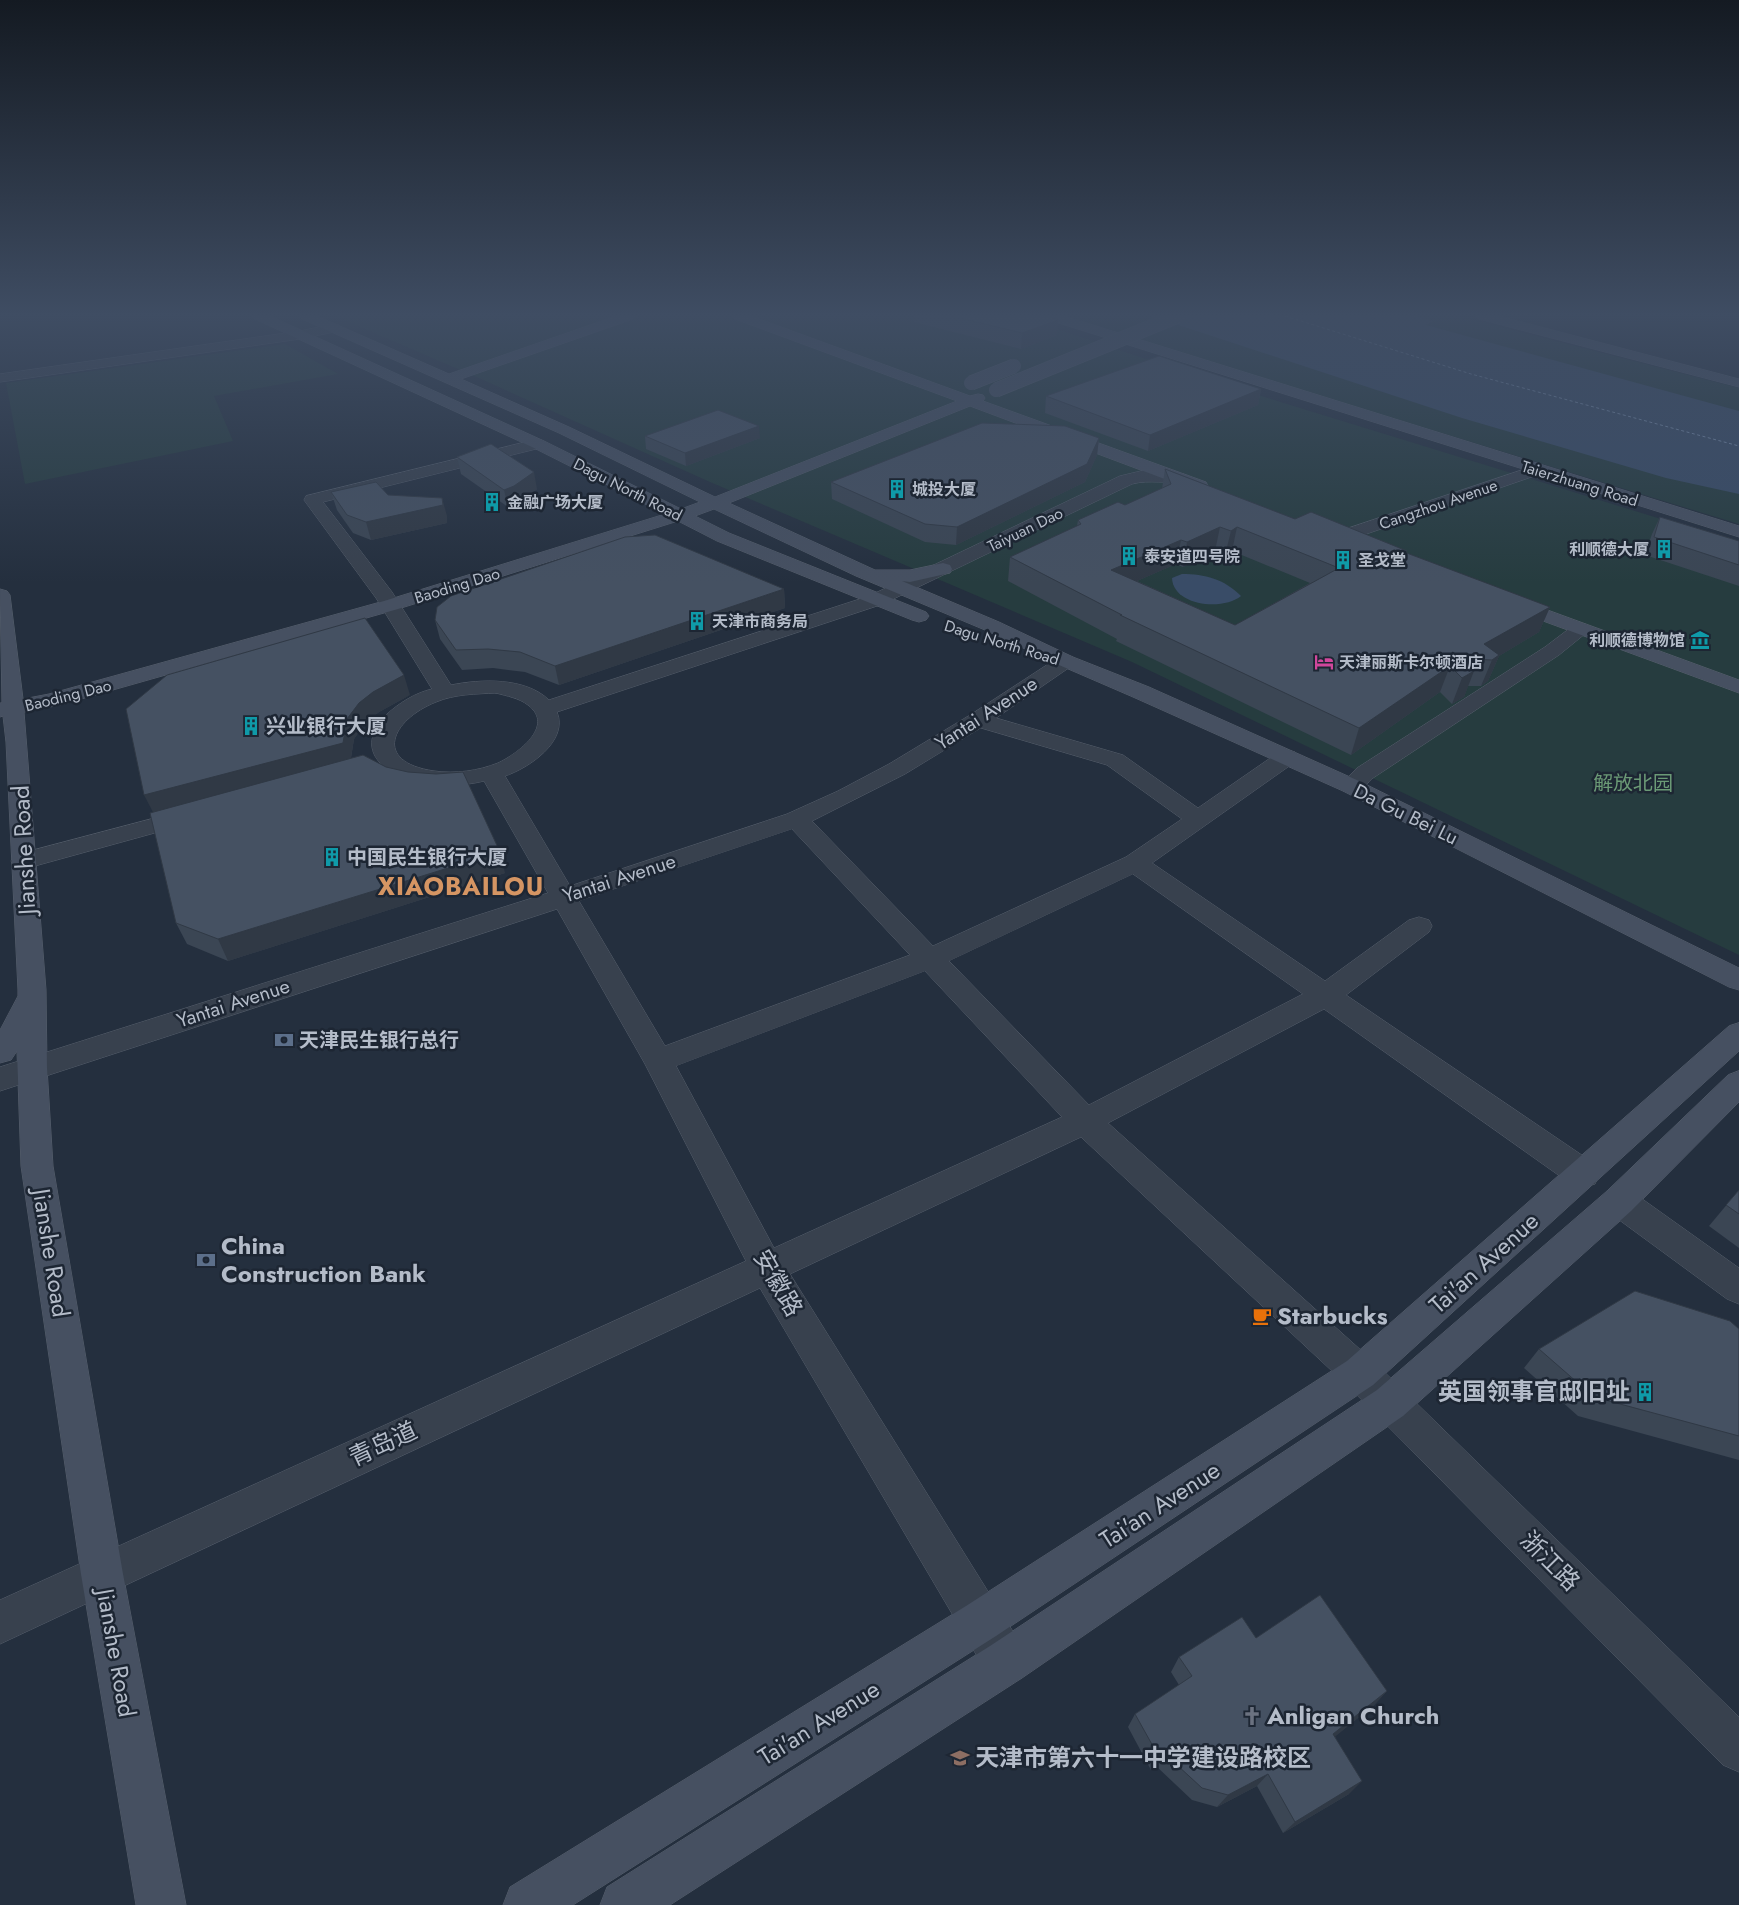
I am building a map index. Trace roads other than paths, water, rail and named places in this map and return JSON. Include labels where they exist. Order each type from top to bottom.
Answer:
[{"type":"street","name":"Dagu North Road","points":[[452,405],[538,444],[661,506],[702,499]]},
{"type":"street","name":"Dagu North Road","points":[[507,405],[564,430],[702,499],[900,589],[992,626],[1066,661]]},
{"type":"street","points":[[702,499],[748,476],[919,405]]},
{"type":"street","points":[[623,486],[664,496],[702,499],[764,484],[963,405]]},
{"type":"street","points":[[978,405],[1213,490]]},
{"type":"street","points":[[992,405],[1002,413]]},
{"type":"street","name":"Taierzhuang Road","points":[[1331,405],[1739,532]]},
{"type":"street","points":[[445,692],[388,600],[312,500],[538,444]]},
{"type":"street","name":"Cangzhou Avenue","points":[[1340,537],[1537,470]]},
{"type":"street","name":"Taiyuan Dao","points":[[544,709],[876,600],[1126,480],[1145,475],[1178,477]]},
{"type":"street","points":[[728,481],[748,476]]},
{"type":"street","name":"Dagu North Road","points":[[702,499],[723,536],[876,600],[969,634],[1018,650],[1066,661]]},
{"type":"street","name":"Baoding Dao","points":[[7,709],[82,692],[388,600],[702,499]]},
{"type":"street","name":"Baoding Dao","points":[[388,600],[661,506]]},
{"type":"street","points":[[1322,530],[1368,547]]},
{"type":"street","points":[[863,572],[901,576],[943,569]]},
{"type":"street","name":"Jianshe Road","points":[[0,595],[7,709],[24,861],[32,990],[32,1068],[37,1166],[102,1574],[160,1905]]},
{"type":"street","points":[[1498,597],[1739,687]]},
{"type":"street","points":[[1350,786],[1366,773],[1552,651],[1581,629]]},
{"type":"street","name":"Yantai Avenue","points":[[0,1080],[32,1068],[564,897],[796,819],[846,796],[897,769],[978,720],[1066,661]]},
{"type":"street","name":"Da Gu Bei Lu","points":[[1066,661],[1350,786],[1739,980]]},
{"type":"street","points":[[496,687],[519,692],[536,700],[544,709],[549,726],[543,740],[528,755],[506,767],[479,775],[450,779],[422,777],[380,764],[386,758],[381,743],[386,728],[400,713],[420,701],[445,692],[496,687]]},
{"type":"street","points":[[978,720],[1115,760],[1198,819]]},
{"type":"street","points":[[658,1061],[928,959],[1135,863],[1287,757]]},
{"type":"street","name":"安徽路","points":[[491,772],[658,1061],[767,1268],[1006,1662]]},
{"type":"street","points":[[24,861],[207,811]]},
{"type":"street","name":"浙江路","points":[[796,819],[1084,1121],[1360,1373],[1739,1749]]},
{"type":"street","points":[[1135,863],[1583,1174]]},
{"type":"street","name":"青岛道","points":[[0,1622],[1084,1121],[1326,995],[1419,926]]},
{"type":"street","points":[[0,1052],[20,1024],[32,990]]},
{"type":"street","name":"Tai'an Avenue","points":[[528,1905],[981,1622],[1360,1373],[1739,1034]]},
{"type":"street","name":"Tai'an Avenue","points":[[625,1905],[1006,1662],[1390,1403],[1619,1200],[1739,1083]]},
{"type":"street","points":[[1619,1200],[1739,1288]]},
{"type":"water","points":[[1422,405],[1717,405],[1739,411],[1739,494],[1666,478]]},
{"type":"water","points":[[1182,574],[1206,576],[1228,585],[1241,596],[1233,601],[1212,604],[1190,600],[1181,595],[1175,587],[1172,578]]},
{"type":"place","name":"城投大厦","points":[[897,489]]},
{"type":"place","name":"金融广场大厦","points":[[492,502]]},
{"type":"place","name":"利顺德大厦","points":[[1664,549]]},
{"type":"place","name":"泰安道四号院","points":[[1129,556]]},
{"type":"place","name":"圣戈堂","points":[[1343,560]]},
{"type":"place","name":"天津市商务局","points":[[697,621]]},
{"type":"place","name":"利顺德博物馆","points":[[1700,640]]},
{"type":"place","name":"天津丽斯卡尔顿酒店","points":[[1324,662]]},
{"type":"place","name":"兴业银行大厦","points":[[251,726]]},
{"type":"place","name":"中国民生银行大厦","points":[[332,857]]},
{"type":"place","name":"天津民生银行总行","points":[[284,1040]]},
{"type":"place","name":"China Construction Bank","points":[[206,1260]]},
{"type":"place","name":"Starbucks","points":[[1262,1316]]},
{"type":"place","name":"英国领事官邸旧址","points":[[1645,1392]]},
{"type":"place","name":"Anligan Church","points":[[1252,1716]]},
{"type":"place","name":"天津市第六十一中学建设路校区","points":[[960,1758]]},
{"type":"district","name":"XIAOBAILOU","points":[[461,886]]},
{"type":"park label","name":"解放北园","points":[[1633,783]]}]
